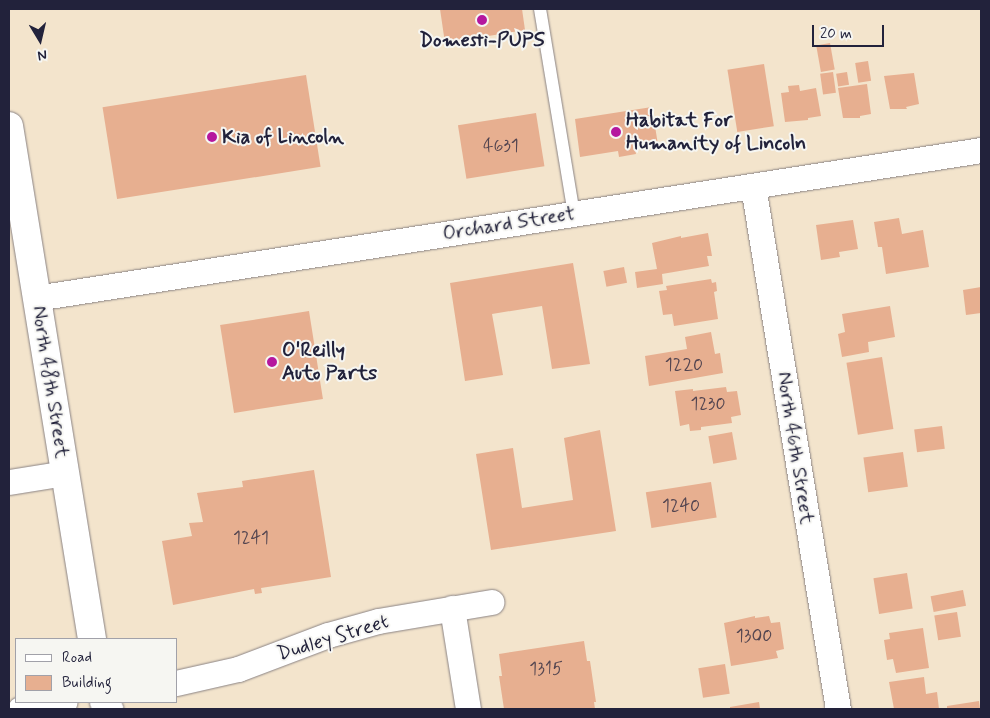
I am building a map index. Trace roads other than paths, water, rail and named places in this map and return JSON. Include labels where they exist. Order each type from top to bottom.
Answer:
[{"type":"main road","name":"North 48th Street","points":[[9,126],[92,638]]},
{"type":"street","name":"Orchard Street","points":[[36,298],[981,150]]},
{"type":"street","name":"North 46th Street","points":[[753,186],[838,709]]},
{"type":"street","points":[[9,482],[65,473]]},
{"type":"street","name":"Dudley Street","points":[[178,683],[238,669],[328,635],[378,621],[491,602]]},
{"type":"street","points":[[452,608],[468,709]]},
{"type":"street","points":[[20,709],[58,703]]},
{"type":"lane","points":[[540,9],[574,214]]},
{"type":"place","name":"Domesti-PUPS","points":[[482,20]]},
{"type":"place","name":"Habitat For Humanity of Lincoln","points":[[616,132]]},
{"type":"place","name":"Kia of Lincoln","points":[[212,137]]},
{"type":"place","name":"O'Reilly Auto Parts","points":[[272,362]]}]
